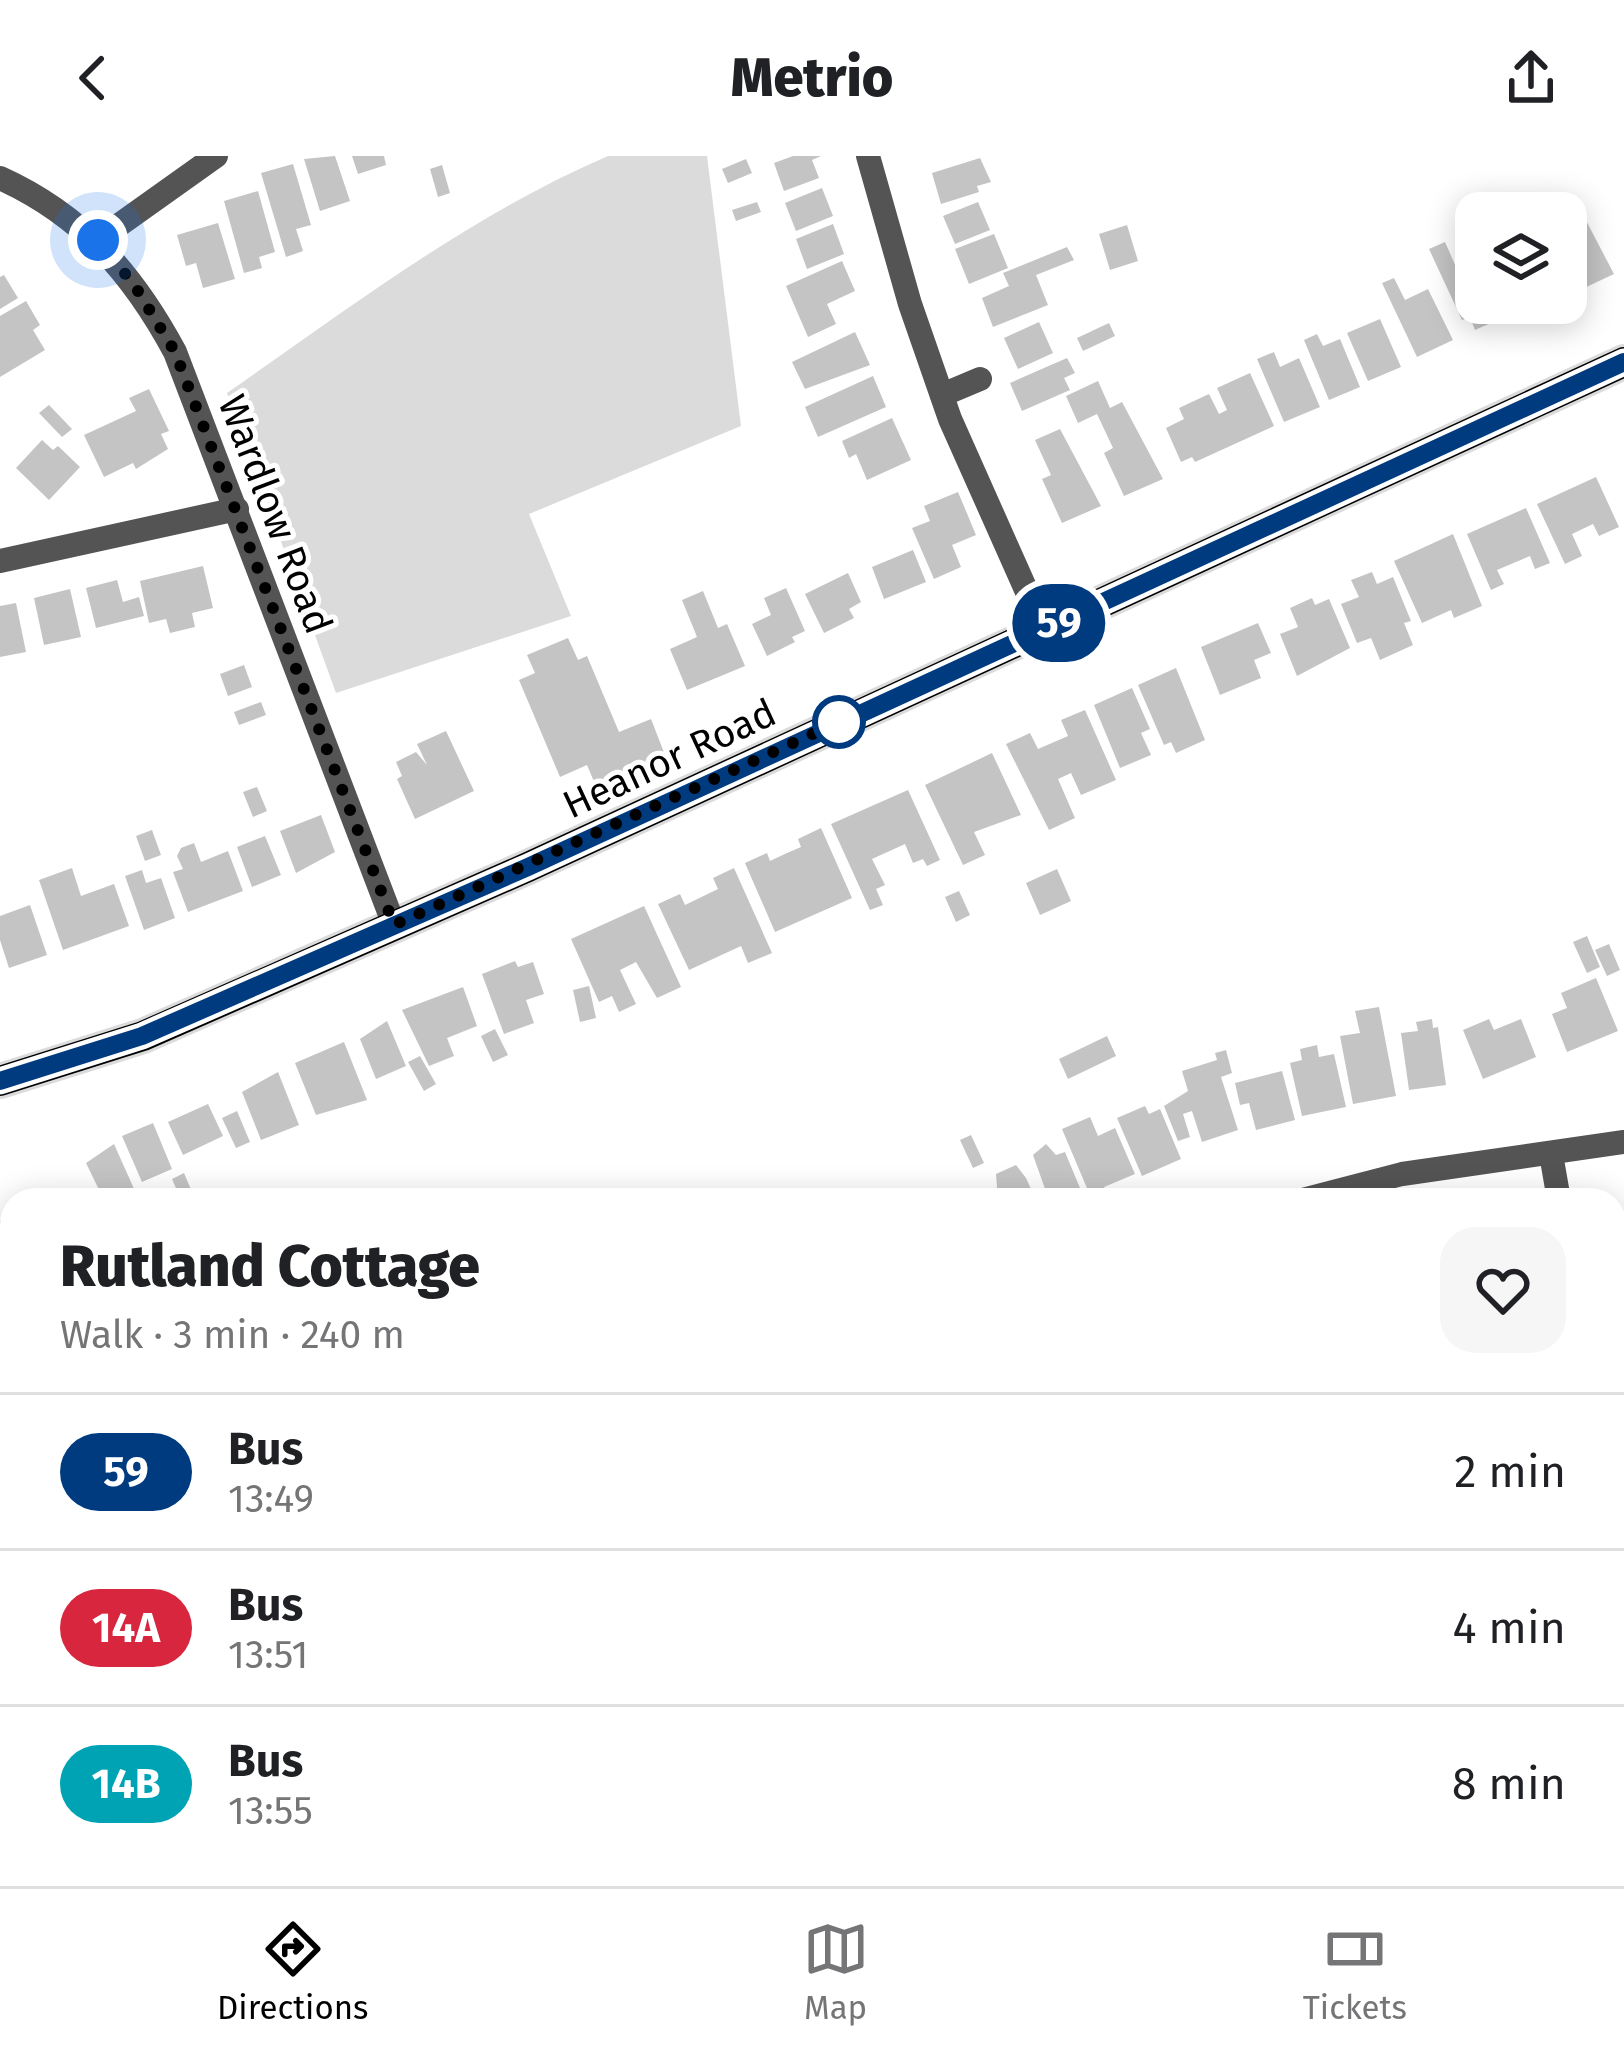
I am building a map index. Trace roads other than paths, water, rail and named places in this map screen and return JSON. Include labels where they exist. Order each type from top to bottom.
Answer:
[{"type":"main road","name":"Heanor Road","points":[[0,1081],[142,1036],[394,925],[1624,362]]},
{"type":"street","points":[[98,240],[216,156]]},
{"type":"street","points":[[868,156],[942,395],[1044,630]]},
{"type":"street","name":"Wardlow Road","points":[[0,208],[7,181],[98,240],[135,286],[175,352],[394,925]]},
{"type":"street","points":[[942,395],[980,379]]},
{"type":"street","points":[[0,561],[237,509]]},
{"type":"street","points":[[1348,1188],[1402,1174],[1624,1142]]},
{"type":"street","points":[[1551,1154],[1557,1188]]}]
